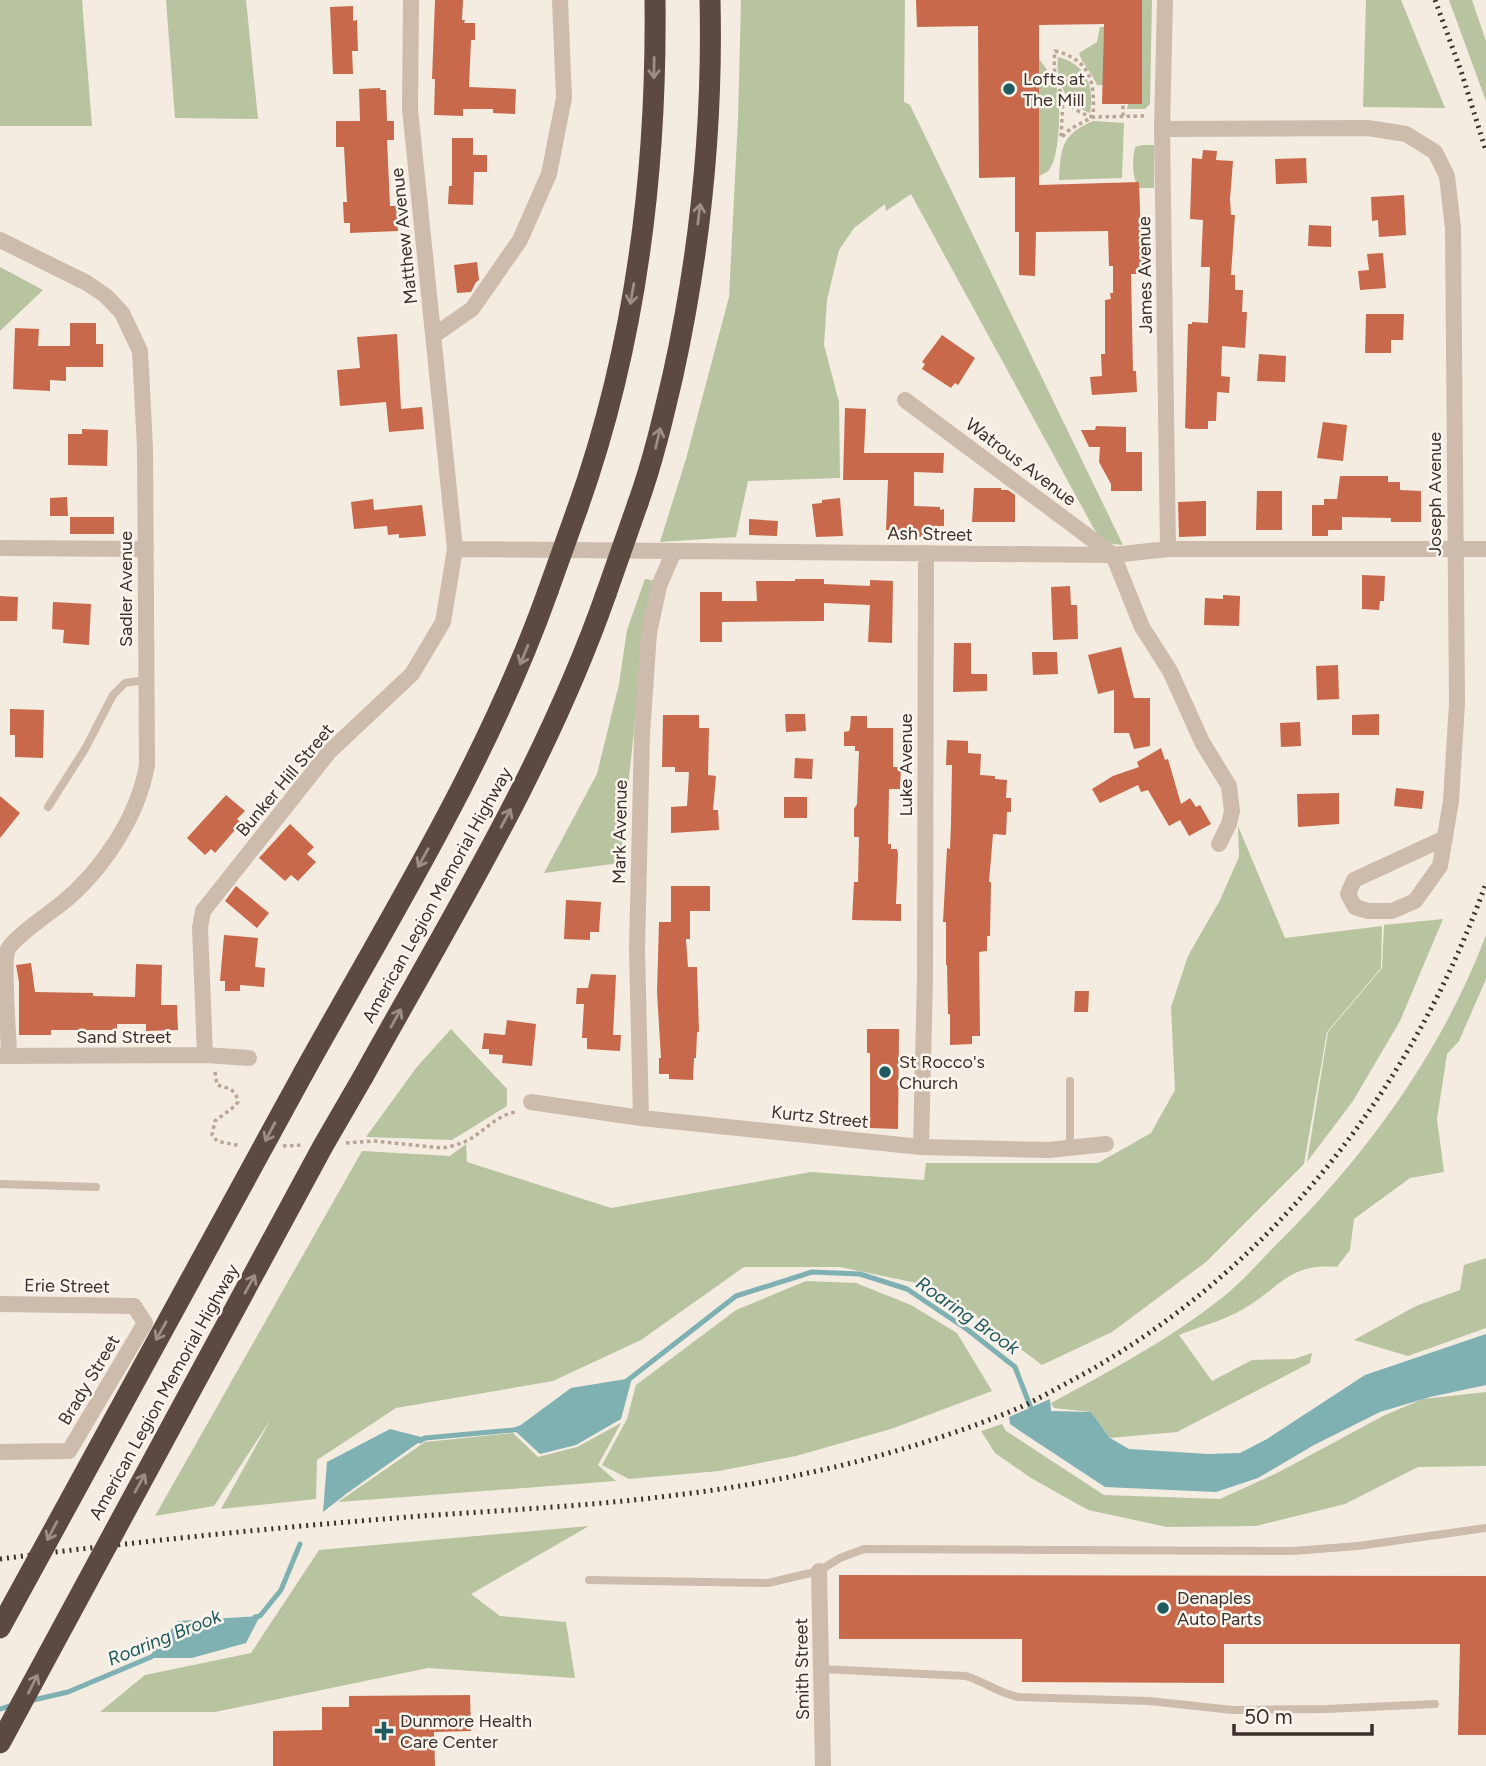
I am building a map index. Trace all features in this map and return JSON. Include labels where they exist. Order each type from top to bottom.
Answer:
[{"type":"highway","name":"American Legion Memorial Highway","points":[[0,1628],[482,746],[519,667],[578,510],[607,413],[636,267],[650,148],[655,0]]},
{"type":"highway","name":"American Legion Memorial Highway","points":[[0,1743],[323,1146],[473,880],[535,762],[569,690],[607,594],[660,433],[685,318],[695,250],[708,116],[710,0]]},
{"type":"street","name":"Matthew Avenue","points":[[411,0],[410,109],[455,549]]},
{"type":"street","points":[[433,336],[472,309],[520,240],[549,174],[564,98],[560,0]]},
{"type":"street","name":"James Avenue","points":[[1165,0],[1162,122],[1168,549]]},
{"type":"street","name":"Joseph Avenue","points":[[1162,122],[1368,128],[1406,134],[1435,152],[1447,176],[1453,228],[1457,703],[1451,801],[1445,838],[1440,866],[1415,901],[1392,911],[1368,911],[1355,907],[1348,894],[1354,880],[1445,838]]},
{"type":"street","name":"Sadler Avenue","points":[[0,240],[87,283],[106,296],[122,313],[140,351],[146,549],[147,765],[144,780],[131,816],[104,858],[67,899],[8,950],[4,967],[5,1056]]},
{"type":"street","name":"Watrous Avenue","points":[[905,400],[1113,555]]},
{"type":"street","points":[[0,548],[146,549]]},
{"type":"street","name":"Ash Street","points":[[455,549],[1113,555],[1168,549],[1486,549]]},
{"type":"street","name":"Bunker Hill Street","points":[[205,1055],[200,928],[203,911],[329,752],[412,674],[443,622],[455,549]]},
{"type":"street","name":"Mark Avenue","points":[[641,1118],[636,950],[642,734],[649,633],[659,586],[674,551]]},
{"type":"street","name":"Luke Avenue","points":[[921,1147],[925,977],[926,553]]},
{"type":"street","points":[[1113,555],[1142,627],[1170,671],[1202,742],[1228,786],[1232,811],[1219,844]]},
{"type":"street","name":"Sand Street","points":[[5,1056],[205,1055],[249,1058]]},
{"type":"street","name":"Kurtz Street","points":[[531,1102],[641,1118],[921,1147],[1049,1150],[1106,1144]]},
{"type":"street","name":"Erie Street","points":[[0,1304],[134,1306]]},
{"type":"street","name":"Brady Street","points":[[0,1452],[69,1451],[145,1323],[134,1306]]},
{"type":"street","name":"Smith Street","points":[[819,1571],[823,1766]]},
{"type":"lane","points":[[48,807],[85,749],[113,695],[125,683],[145,680]]},
{"type":"lane","points":[[1070,1082],[1070,1148]]},
{"type":"lane","points":[[0,1184],[96,1188]]},
{"type":"lane","points":[[589,1580],[768,1583],[819,1571],[840,1558],[864,1549],[1293,1551],[1358,1546],[1486,1528]]},
{"type":"lane","points":[[821,1670],[966,1675],[1001,1693],[1018,1698],[1149,1701],[1233,1710],[1434,1704]]},
{"type":"path","points":[[1055,51],[1079,61],[1089,75],[1095,94],[1093,117],[1070,129],[1062,138],[1063,98],[1053,68],[1055,51]]},
{"type":"path","points":[[1063,98],[1081,114],[1093,117],[1123,116],[1162,122]]},
{"type":"path","points":[[1123,104],[1123,116]]},
{"type":"green space","points":[[0,0],[82,0],[92,126],[0,126]]},
{"type":"green space","points":[[166,0],[246,0],[258,119],[175,118]]},
{"type":"green space","points":[[741,0],[905,0],[904,102],[910,105],[1123,545],[1104,543],[1094,529],[911,194],[886,211],[885,204],[854,228],[839,250],[827,300],[824,345],[839,402],[840,478],[748,481],[736,537],[660,542],[686,459],[729,297]]},
{"type":"green space","points":[[1142,0],[1152,0],[1150,104],[1145,109],[1127,109],[1128,104],[1142,104]]},
{"type":"green space","points":[[1366,0],[1401,0],[1445,108],[1363,107]]},
{"type":"green space","points":[[1449,0],[1472,0],[1486,41],[1486,101]]},
{"type":"green space","points":[[1100,27],[1104,27],[1103,85],[1097,85],[1079,53],[1097,42]]},
{"type":"green space","points":[[1058,57],[1076,65],[1086,78],[1091,94],[1090,113],[1074,104],[1064,91],[1058,75]]},
{"type":"green space","points":[[1039,59],[1057,88],[1059,118],[1053,163],[1048,171],[1039,176]]},
{"type":"green space","points":[[1093,121],[1124,123],[1122,178],[1059,180],[1065,143],[1074,131]]},
{"type":"green space","points":[[1154,145],[1154,188],[1139,188],[1135,179],[1135,147]]},
{"type":"green space","points":[[0,267],[43,290],[0,331]]},
{"type":"green space","points":[[645,579],[656,581],[644,636],[620,863],[544,873],[597,774],[619,684],[627,630]]},
{"type":"green space","points":[[1238,826],[1285,938],[1382,926],[1381,968],[1327,1032],[1304,1164],[1206,1262],[1112,1332],[1042,1365],[989,1325],[926,1285],[840,1267],[744,1267],[641,1340],[553,1381],[396,1408],[317,1460],[316,1499],[221,1509],[271,1419],[214,1506],[155,1516],[362,1151],[450,1156],[466,1144],[467,1162],[611,1208],[811,1172],[924,1180],[926,1163],[1098,1163],[1151,1133],[1175,1090],[1171,1007],[1188,956],[1220,900],[1239,857]]},
{"type":"green space","points":[[1443,919],[1400,1021],[1353,1101],[1307,1162],[1328,1032],[1382,968],[1384,925]]},
{"type":"green space","points":[[1486,935],[1486,979],[1459,1041],[1447,1054],[1437,1119],[1444,1172],[1410,1178],[1354,1219],[1350,1250],[1337,1267],[1297,1272],[1238,1312],[1179,1335],[1212,1381],[1252,1360],[1294,1359],[1312,1353],[1310,1363],[1177,1432],[1110,1438],[1091,1412],[1054,1408],[1051,1403],[1161,1340],[1223,1297],[1309,1211],[1370,1140],[1423,1062],[1468,979]]},
{"type":"green space","points":[[451,1029],[507,1089],[507,1106],[452,1140],[366,1137],[416,1068]]},
{"type":"green space","points":[[1486,1258],[1486,1328],[1408,1356],[1354,1340],[1416,1306],[1460,1290],[1464,1265]]},
{"type":"green space","points":[[806,1281],[856,1283],[911,1305],[957,1333],[992,1391],[891,1429],[796,1456],[719,1471],[629,1479],[602,1465],[627,1419],[636,1385],[736,1310]]},
{"type":"green space","points":[[1486,1392],[1486,1466],[1418,1467],[1345,1504],[1256,1526],[1167,1527],[1088,1510],[1031,1478],[995,1453],[981,1431],[1002,1424],[1006,1431],[1104,1495],[1220,1499],[1277,1473],[1385,1415],[1423,1399]]},
{"type":"green space","points":[[621,1423],[598,1465],[616,1481],[338,1502],[425,1442],[513,1433],[538,1457],[577,1447]]},
{"type":"green space","points":[[589,1526],[471,1594],[500,1616],[566,1622],[575,1678],[428,1668],[215,1712],[100,1712],[145,1675],[251,1653],[319,1550]]},
{"type":"water","points":[[1486,1334],[1486,1385],[1430,1397],[1380,1412],[1314,1445],[1258,1478],[1216,1492],[1105,1487],[1010,1424],[1009,1417],[1050,1399],[1051,1411],[1091,1412],[1110,1438],[1129,1449],[1208,1454],[1240,1453],[1267,1439],[1365,1375]]},
{"type":"water","points":[[632,1378],[621,1419],[576,1445],[540,1454],[514,1430],[571,1388]]},
{"type":"water","points":[[390,1429],[425,1438],[323,1512],[327,1462]]},
{"type":"water","points":[[260,1616],[246,1643],[192,1658],[148,1658],[178,1621]]},
{"type":"building","points":[[435,0],[463,0],[462,20],[465,20],[464,23],[475,23],[475,40],[471,40],[469,87],[516,89],[515,114],[493,113],[493,109],[463,109],[463,116],[434,115],[435,79],[432,79]]},
{"type":"building","name":"Lofts at The Mill","points":[[916,0],[1142,0],[1142,104],[1102,104],[1104,24],[1039,25],[1039,185],[1139,182],[1142,267],[1138,267],[1137,274],[1131,274],[1133,371],[1136,371],[1137,392],[1092,395],[1090,377],[1102,376],[1101,354],[1105,354],[1105,300],[1111,299],[1110,293],[1113,293],[1113,266],[1109,266],[1108,231],[1036,232],[1035,276],[1019,275],[1019,232],[1015,232],[1015,177],[979,178],[978,26],[917,27]]},
{"type":"building","points":[[353,6],[353,21],[357,20],[358,51],[352,51],[353,74],[333,74],[330,7]]},
{"type":"building","points":[[359,89],[386,90],[387,121],[394,121],[394,140],[387,140],[390,206],[396,206],[398,231],[350,233],[350,223],[344,223],[343,202],[347,202],[344,147],[336,147],[336,121],[360,121]]},
{"type":"building","points":[[452,138],[473,138],[473,155],[487,155],[487,172],[474,172],[473,205],[448,204],[449,186],[452,186]]},
{"type":"building","points":[[1203,150],[1217,151],[1216,160],[1233,161],[1230,199],[1231,215],[1235,215],[1231,275],[1235,275],[1235,290],[1243,290],[1242,312],[1247,312],[1245,348],[1222,346],[1221,376],[1230,377],[1229,393],[1217,392],[1216,421],[1208,421],[1208,429],[1190,429],[1185,428],[1188,324],[1208,323],[1210,267],[1201,267],[1203,220],[1190,219],[1192,158],[1202,159]]},
{"type":"building","points":[[1306,158],[1307,183],[1276,184],[1275,159]]},
{"type":"building","points":[[1404,195],[1406,235],[1379,237],[1378,220],[1372,221],[1371,197]]},
{"type":"building","points":[[1309,225],[1331,226],[1331,247],[1308,246]]},
{"type":"building","points":[[1383,253],[1386,288],[1360,290],[1358,271],[1369,270],[1367,254]]},
{"type":"building","points":[[477,262],[479,280],[471,292],[457,293],[454,265]]},
{"type":"building","points":[[1366,314],[1404,314],[1403,340],[1391,340],[1391,353],[1365,353]]},
{"type":"building","points":[[70,323],[96,323],[96,344],[103,344],[103,367],[66,367],[66,381],[50,380],[50,391],[13,389],[15,328],[39,329],[38,346],[70,346]]},
{"type":"building","points":[[397,334],[401,409],[422,407],[424,429],[389,432],[386,402],[340,406],[337,370],[360,368],[357,337]]},
{"type":"building","points":[[942,335],[975,358],[958,385],[955,383],[951,388],[922,369],[925,364],[922,362]]},
{"type":"building","points":[[1259,354],[1286,356],[1285,382],[1257,381]]},
{"type":"building","points":[[845,408],[866,409],[864,453],[944,453],[943,473],[914,472],[914,506],[944,509],[944,526],[939,526],[939,537],[918,537],[918,531],[886,530],[888,480],[843,480]]},
{"type":"building","points":[[1323,422],[1347,425],[1343,461],[1317,458]]},
{"type":"building","points":[[1096,426],[1126,427],[1126,452],[1142,452],[1142,491],[1111,491],[1111,484],[1099,462],[1100,447],[1089,447],[1081,430],[1095,430]]},
{"type":"building","points":[[82,429],[108,430],[107,466],[68,465],[68,434],[82,434]]},
{"type":"building","points":[[1340,476],[1388,476],[1388,482],[1400,482],[1400,490],[1421,491],[1421,522],[1342,517],[1342,530],[1328,530],[1328,536],[1312,536],[1312,505],[1324,505],[1324,499],[1337,499]]},
{"type":"building","points":[[974,488],[1001,488],[1015,495],[1015,522],[972,522]]},
{"type":"building","points":[[1257,491],[1282,491],[1282,530],[1256,530]]},
{"type":"building","points":[[67,497],[68,516],[50,516],[50,498]]},
{"type":"building","points":[[840,498],[843,536],[816,537],[812,504]]},
{"type":"building","points":[[373,499],[374,510],[422,505],[426,536],[399,538],[399,534],[388,535],[387,526],[354,529],[351,502]]},
{"type":"building","points":[[1206,501],[1206,536],[1179,537],[1178,502]]},
{"type":"building","points":[[70,517],[114,517],[114,534],[70,534]]},
{"type":"building","points":[[749,519],[778,521],[777,536],[749,535]]},
{"type":"building","points":[[1362,575],[1385,576],[1384,601],[1380,601],[1379,610],[1362,609]]},
{"type":"building","points":[[824,579],[824,584],[870,586],[870,580],[893,581],[892,643],[868,642],[870,605],[824,603],[824,621],[722,622],[722,642],[700,642],[700,592],[722,592],[722,601],[757,601],[756,581]]},
{"type":"building","points":[[1070,586],[1071,605],[1077,605],[1078,639],[1053,640],[1051,587]]},
{"type":"building","points":[[1223,595],[1240,596],[1239,626],[1204,625],[1205,598],[1223,599]]},
{"type":"building","points":[[0,596],[18,597],[17,621],[0,621]]},
{"type":"building","points":[[53,602],[91,604],[89,645],[63,643],[64,630],[52,629]]},
{"type":"building","points":[[954,643],[971,643],[971,674],[987,674],[987,691],[953,692]]},
{"type":"building","points":[[1121,647],[1134,698],[1150,698],[1150,746],[1134,749],[1129,733],[1114,733],[1114,690],[1098,694],[1088,655]]},
{"type":"building","points":[[1032,652],[1057,652],[1058,674],[1033,675]]},
{"type":"building","points":[[1338,665],[1339,699],[1317,700],[1316,666]]},
{"type":"building","points":[[10,709],[44,710],[43,758],[15,757],[15,735],[10,735]]},
{"type":"building","points":[[785,714],[805,714],[806,731],[786,732]]},
{"type":"building","points":[[1379,714],[1379,735],[1352,735],[1352,715]]},
{"type":"building","points":[[663,715],[699,715],[699,728],[709,728],[708,775],[716,776],[713,810],[718,810],[719,830],[671,833],[671,807],[687,806],[689,772],[675,772],[675,767],[662,767]]},
{"type":"building","points":[[851,716],[867,716],[867,728],[893,728],[893,767],[901,767],[900,789],[889,789],[888,844],[891,844],[891,849],[897,849],[898,854],[896,904],[901,904],[901,921],[852,920],[854,882],[858,882],[859,837],[854,837],[854,809],[857,804],[859,751],[855,751],[855,746],[844,746],[844,732],[849,731]]},
{"type":"building","points":[[1300,722],[1301,746],[1281,747],[1280,723]]},
{"type":"building","points":[[947,740],[968,741],[968,753],[981,754],[980,775],[1007,780],[1006,798],[1011,798],[1006,835],[993,834],[989,882],[990,936],[987,936],[987,951],[979,952],[980,1036],[972,1036],[972,1044],[950,1045],[946,922],[943,922],[951,823],[952,765],[946,765]]},
{"type":"building","points":[[1161,748],[1165,760],[1168,759],[1181,804],[1190,798],[1196,807],[1200,805],[1211,824],[1189,836],[1180,820],[1169,826],[1148,790],[1141,792],[1138,785],[1100,803],[1092,789],[1113,776],[1139,767],[1137,762]]},
{"type":"building","points":[[795,758],[813,759],[812,779],[794,778]]},
{"type":"building","points":[[1396,788],[1424,791],[1422,809],[1394,806]]},
{"type":"building","points":[[1339,793],[1339,824],[1298,827],[1297,794]]},
{"type":"building","points":[[226,795],[245,811],[237,819],[241,823],[215,853],[211,849],[205,855],[187,838]]},
{"type":"building","points":[[0,796],[20,813],[0,838]]},
{"type":"building","points":[[784,797],[807,797],[807,818],[784,818]]},
{"type":"building","points":[[290,824],[314,847],[307,854],[316,862],[298,881],[291,875],[285,881],[259,858]]},
{"type":"building","points":[[236,886],[269,913],[257,928],[225,901]]},
{"type":"building","points":[[671,886],[710,886],[710,911],[690,911],[690,939],[686,939],[688,967],[697,967],[699,1032],[693,1080],[669,1079],[669,1074],[659,1074],[659,922],[671,922]]},
{"type":"building","points":[[566,900],[601,902],[599,932],[590,932],[590,940],[564,939]]},
{"type":"building","points":[[224,935],[258,938],[255,967],[265,968],[264,987],[240,985],[240,991],[225,991],[225,981],[220,981]]},
{"type":"building","points":[[31,963],[35,992],[135,997],[136,964],[162,965],[161,1005],[177,1005],[178,1030],[146,1031],[146,1024],[117,1024],[117,1030],[51,1030],[51,1035],[19,1035],[19,982],[16,965]]},
{"type":"building","points":[[591,974],[616,975],[613,1035],[621,1035],[620,1051],[587,1049],[587,1038],[582,1038],[584,1004],[576,1004],[577,988],[588,988]]},
{"type":"building","points":[[1075,991],[1089,991],[1088,1012],[1074,1012]]},
{"type":"building","points":[[507,1020],[536,1024],[532,1066],[502,1063],[503,1055],[489,1054],[489,1049],[482,1049],[484,1033],[505,1035]]},
{"type":"building","name":"St Rocco's Church","points":[[867,1029],[899,1029],[898,1129],[870,1128],[870,1053],[867,1053]]},
{"type":"building","name":"Denaples Auto Parts","points":[[839,1575],[1486,1576],[1486,1735],[1458,1735],[1460,1644],[1224,1644],[1224,1683],[1022,1682],[1022,1639],[839,1639]]},
{"type":"building","name":"Dunmore Health Care Center","points":[[470,1695],[471,1731],[434,1732],[435,1766],[273,1766],[273,1731],[322,1730],[322,1707],[349,1707],[349,1696]]},
{"type":"waterway","name":"Roaring Brook","points":[[628,1380],[736,1296],[812,1272],[860,1274],[907,1289],[968,1330],[1015,1367],[1032,1411]]},
{"type":"waterway","name":"Roaring Brook","points":[[420,1441],[425,1438],[520,1428]]},
{"type":"waterway","name":"Roaring Brook","points":[[255,1617],[260,1616],[281,1590],[300,1544]]},
{"type":"waterway","name":"Roaring Brook","points":[[29,1701],[68,1692],[151,1657]]},
{"type":"waterway","name":"Roaring Brook","points":[[0,1709],[13,1705]]},
{"type":"railway","points":[[1435,0],[1486,151]]},
{"type":"railway","points":[[0,1559],[263,1530],[581,1505],[718,1489],[803,1474],[888,1453],[970,1427],[1018,1408],[1080,1376],[1149,1333],[1214,1283],[1273,1227],[1327,1167],[1376,1101],[1419,1032],[1455,959],[1486,883]]},
{"type":"place","name":"Lofts at The Mill","points":[[1009,89]]},
{"type":"place","name":"St Rocco's Church","points":[[885,1072]]},
{"type":"place","name":"Denaples Auto Parts","points":[[1163,1608]]},
{"type":"place","name":"Dunmore Health Care Center","points":[[384,1731]]}]
